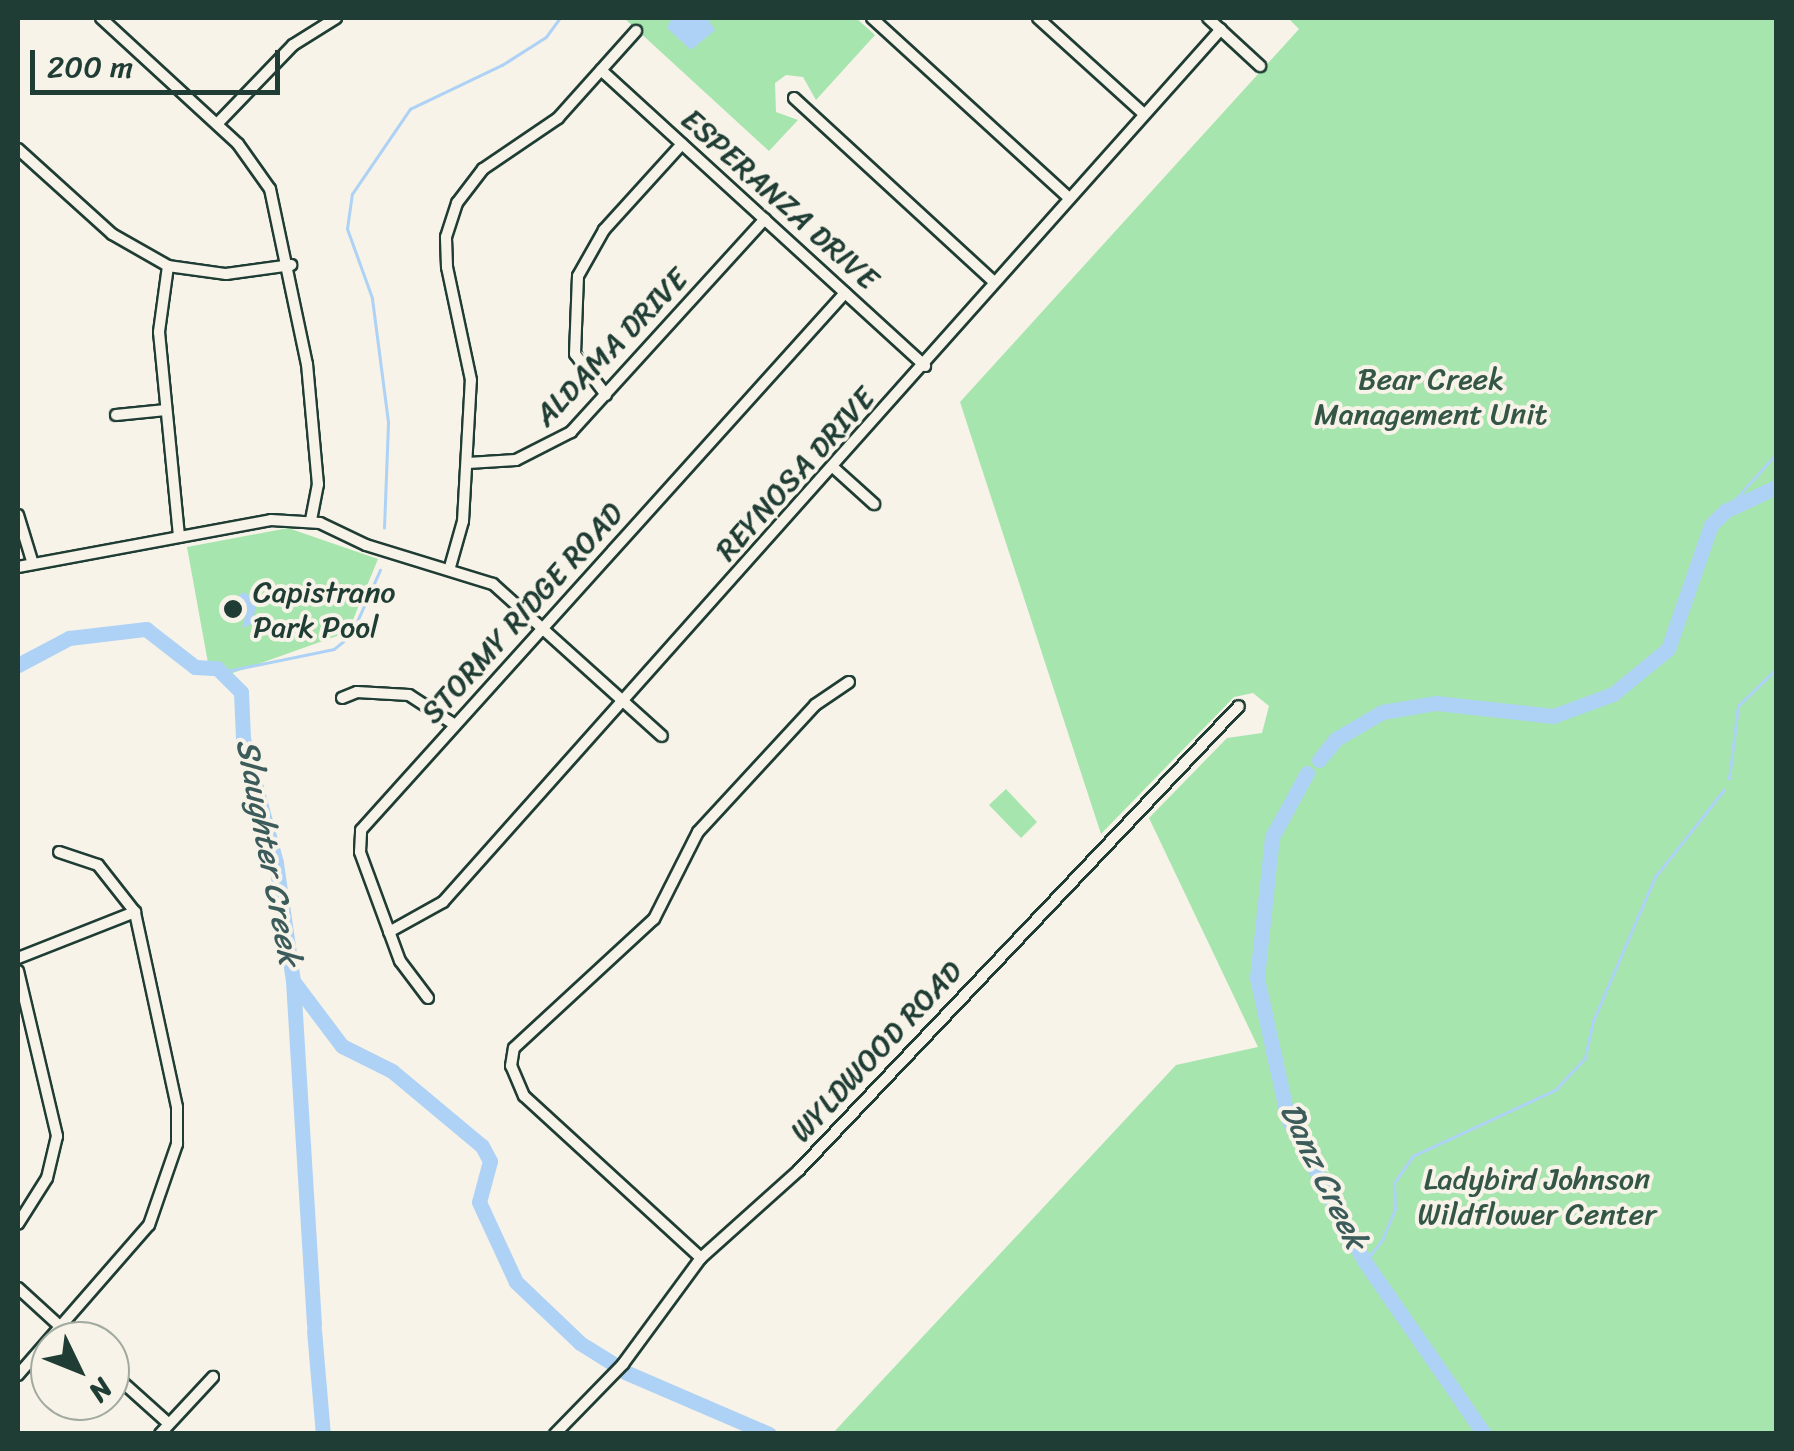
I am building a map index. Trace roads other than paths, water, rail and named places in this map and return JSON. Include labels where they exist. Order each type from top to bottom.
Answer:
[{"type":"street","points":[[101,18],[217,124],[270,189],[291,265],[318,466],[312,521]]},
{"type":"street","points":[[217,124],[314,23],[336,18]]},
{"type":"street","points":[[872,18],[1068,197]]},
{"type":"street","points":[[1038,18],[1144,114]]},
{"type":"street","points":[[1208,18],[1260,66]]},
{"type":"street","name":"REYNOSA DRIVE","points":[[390,932],[443,902],[926,366],[993,281],[1221,29]]},
{"type":"street","points":[[450,567],[464,520],[471,380],[446,254],[456,203],[483,170],[558,118],[636,30]]},
{"type":"street","name":"ESPERANZA DRIVE","points":[[601,70],[926,366]]},
{"type":"street","points":[[794,98],[993,281]]},
{"type":"street","points":[[606,394],[575,354],[578,276],[604,230],[682,144]]},
{"type":"street","points":[[18,149],[112,234],[168,266],[226,274],[291,265]]},
{"type":"street","name":"ALDAMA DRIVE","points":[[468,462],[539,453],[571,432],[765,219]]},
{"type":"street","points":[[168,266],[158,311],[179,537]]},
{"type":"street","name":"STORMY RIDGE ROAD","points":[[428,998],[404,970],[359,836],[454,725],[845,292]]},
{"type":"street","points":[[116,414],[166,410]]},
{"type":"street","points":[[834,468],[874,504]]},
{"type":"street","points":[[18,515],[33,564]]},
{"type":"street","points":[[18,568],[271,520],[312,521],[366,545],[450,567],[493,584],[662,736]]},
{"type":"street","points":[[701,1258],[524,1096],[511,1066],[514,1048],[530,1028],[654,919],[692,842],[815,705],[849,682]]},
{"type":"street","points":[[342,698],[356,692],[410,695],[454,725]]},
{"type":"street","name":"WYLDWOOD ROAD","points":[[555,1434],[623,1364],[701,1258],[799,1170],[1239,706]]},
{"type":"street","points":[[59,852],[74,851],[98,864],[135,912],[177,1107],[175,1158],[149,1226],[66,1321]]},
{"type":"street","points":[[18,958],[135,912]]},
{"type":"street","points":[[18,971],[56,1136],[47,1178],[18,1224]]},
{"type":"street","points":[[18,1288],[54,1321]]},
{"type":"street","points":[[130,1392],[164,1429],[213,1377]]},
{"type":"water","points":[[672,18],[707,18],[715,30],[691,50],[667,28]]},
{"type":"water","name":"Capistrano Park Pool","points":[[244,592],[257,602],[252,624],[242,628],[247,609],[229,617],[223,607]]},
{"type":"waterway","points":[[384,528],[388,422],[372,298],[347,229],[352,194],[410,109],[502,65],[546,37],[560,18]]},
{"type":"waterway","points":[[1725,511],[1776,454]]},
{"type":"waterway","name":"Danz Creek","points":[[1319,760],[1336,739],[1382,712],[1436,703],[1553,716],[1613,694],[1668,649],[1711,525],[1725,511],[1776,487]]},
{"type":"waterway","points":[[222,672],[334,649],[351,635],[380,570]]},
{"type":"waterway","name":"Slaughter Creek","points":[[18,665],[69,638],[146,629],[195,667],[217,668],[241,692],[243,738],[276,863],[293,981],[314,1324]]},
{"type":"waterway","points":[[1729,779],[1738,706],[1776,669]]},
{"type":"waterway","name":"Danz Creek","points":[[1307,773],[1272,837],[1257,978],[1288,1119],[1365,1262],[1484,1434]]},
{"type":"waterway","points":[[1365,1262],[1382,1240],[1395,1210],[1394,1183],[1413,1156],[1555,1090],[1585,1058],[1593,1021],[1655,877],[1724,790]]},
{"type":"waterway","name":"Danz Creek","points":[[293,981],[342,1046],[392,1071],[482,1146],[490,1161],[479,1202],[516,1282],[580,1343],[613,1364]]},
{"type":"waterway","name":"Slaughter Creek","points":[[314,1330],[323,1434]]},
{"type":"waterway","name":"Danz Creek","points":[[625,1372],[769,1434]]},
{"type":"place","name":"Capistrano Park Pool","points":[[233,609]]},
{"type":"park label","name":"Bear Creek Management Unit","points":[[1431,396]]},
{"type":"park label","name":"Ladybird Johnson Wildflower Center","points":[[1537,1196]]}]
